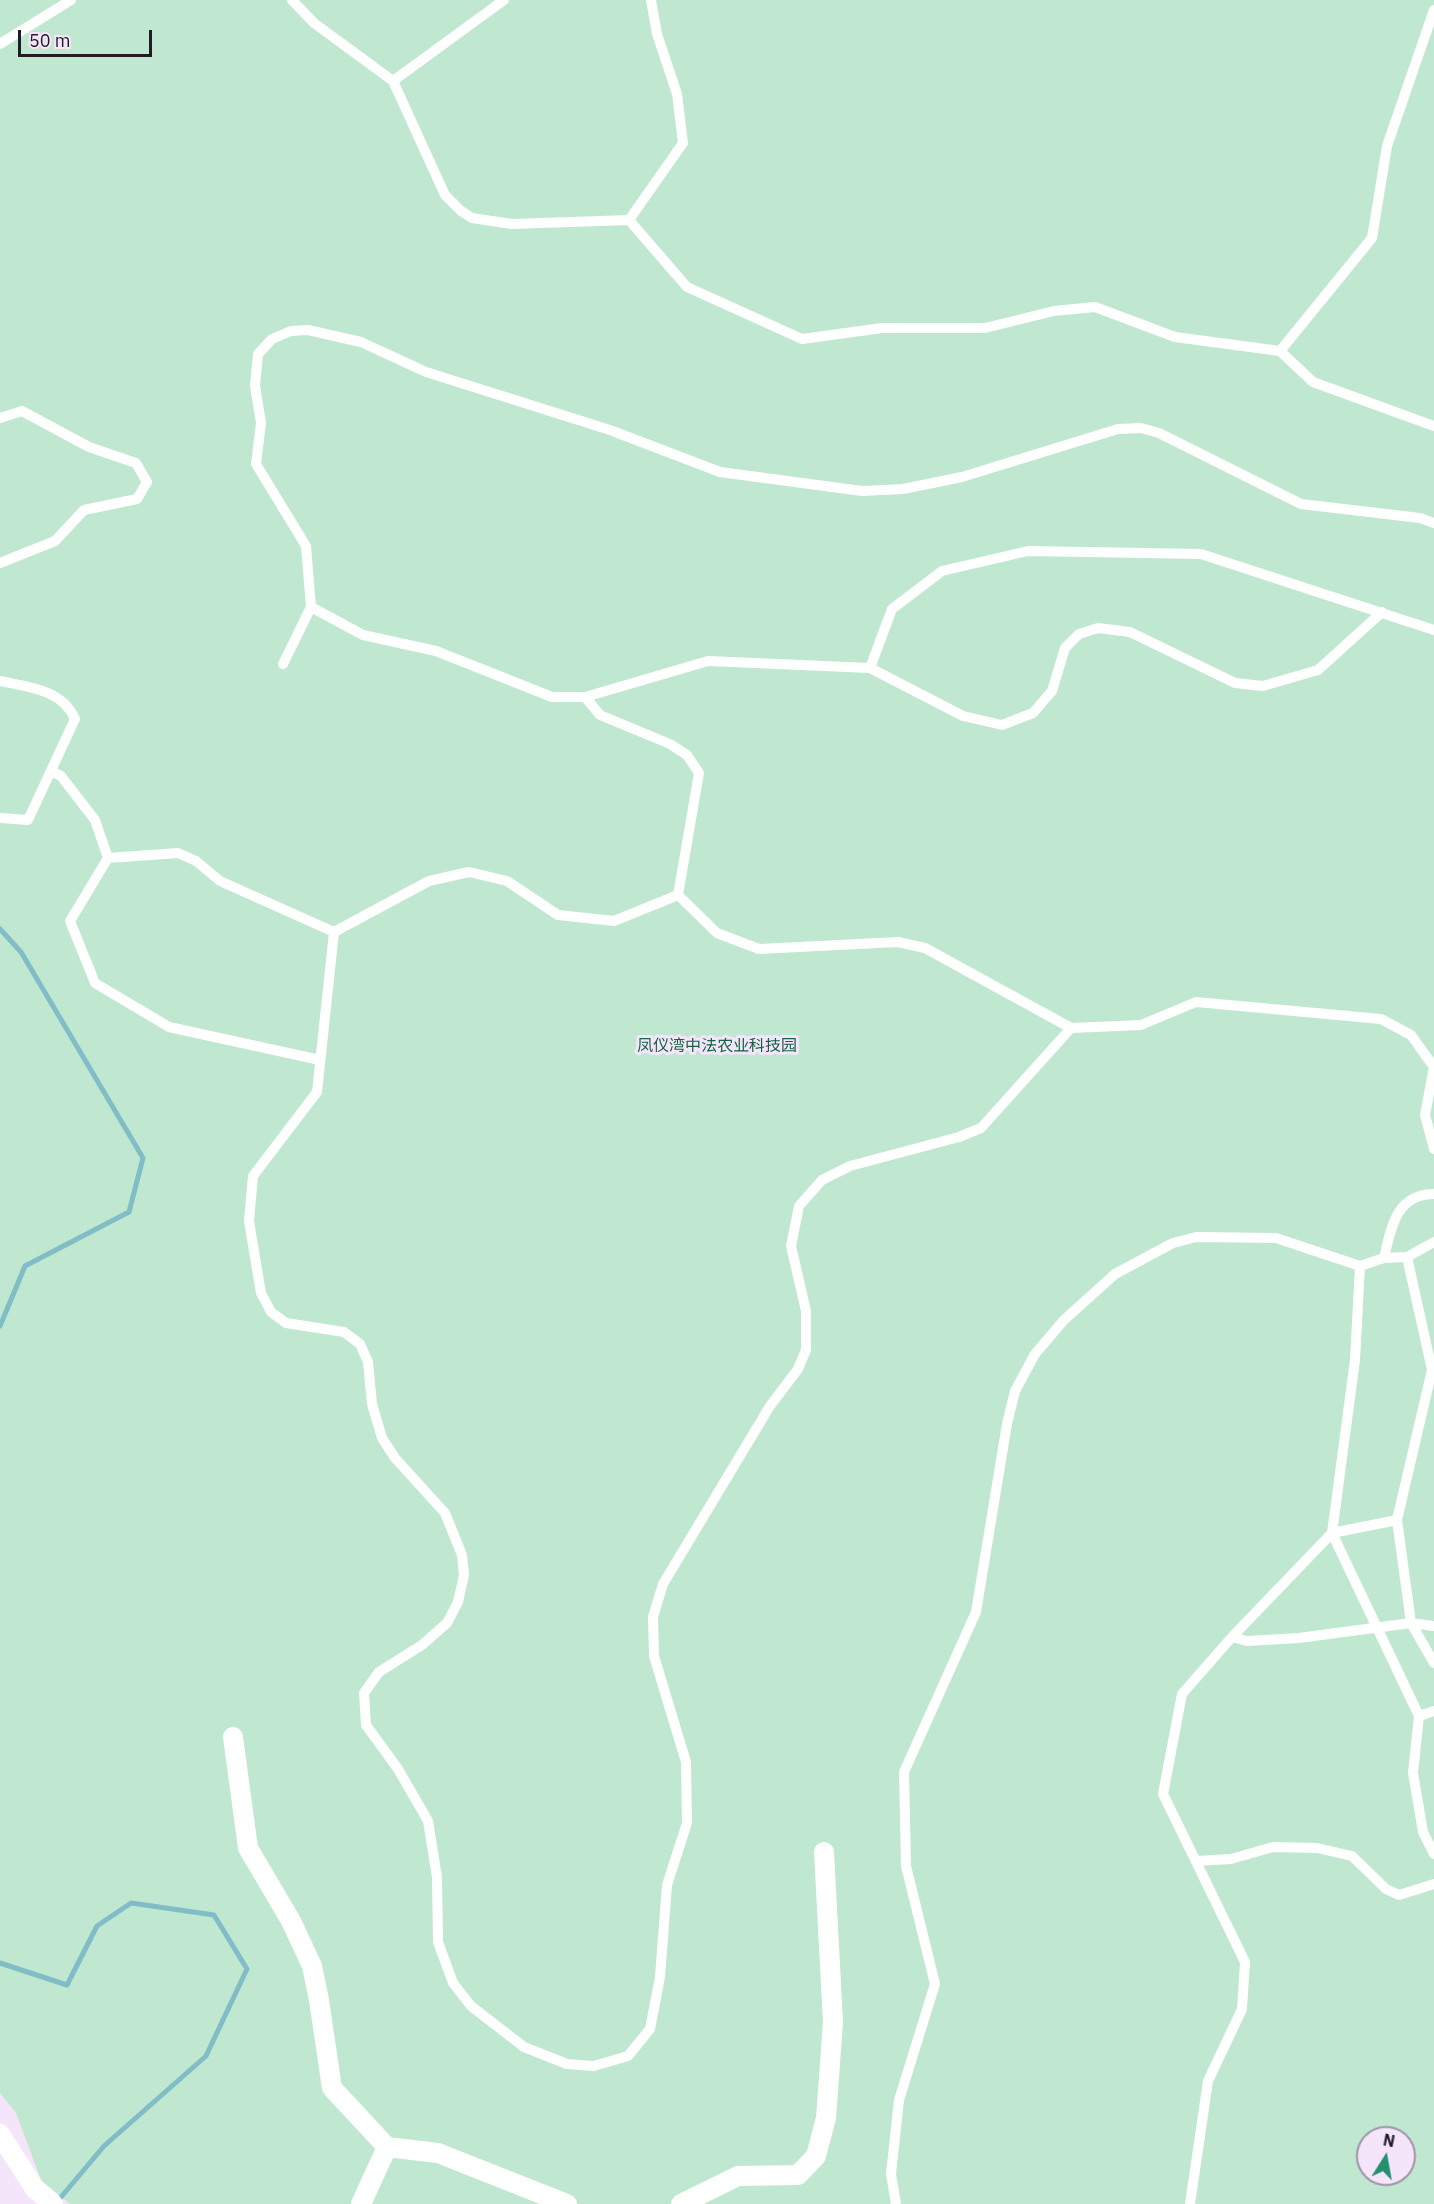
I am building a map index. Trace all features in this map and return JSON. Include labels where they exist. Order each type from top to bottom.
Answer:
[{"type":"street","points":[[233,1737],[248,1848],[291,1921],[312,1966],[332,2088],[387,2147],[438,2153],[567,2204]]},
{"type":"street","points":[[681,2204],[738,2176],[798,2175],[816,2156],[826,2118],[833,2022],[824,1851]]},
{"type":"street","points":[[0,2134],[35,2189],[53,2204]]},
{"type":"street","points":[[361,2204],[387,2147]]},
{"type":"lane","points":[[0,44],[71,0]]},
{"type":"lane","points":[[292,0],[314,23],[393,81],[444,195],[461,211],[472,218],[512,224],[629,220]]},
{"type":"lane","points":[[393,81],[504,0]]},
{"type":"lane","points":[[629,220],[683,143],[677,94],[657,34],[651,0]]},
{"type":"lane","points":[[1280,351],[1372,238],[1387,146],[1434,10]]},
{"type":"lane","points":[[629,220],[687,287],[802,339],[882,328],[985,328],[1054,311],[1095,307],[1175,337],[1280,351],[1313,382],[1434,426]]},
{"type":"lane","points":[[283,664],[311,607],[306,546],[256,464],[261,423],[255,386],[258,354],[272,339],[291,331],[308,330],[361,342],[426,372],[610,430],[720,472],[862,491],[903,489],[962,477],[1118,429],[1141,428],[1159,433],[1301,504],[1420,518],[1434,523]]},
{"type":"lane","points":[[0,418],[22,411],[89,447],[136,462],[147,483],[137,499],[84,510],[55,541],[0,563]]},
{"type":"lane","points":[[870,668],[892,609],[942,571],[1028,551],[1201,554],[1434,630]]},
{"type":"lane","points":[[311,607],[363,635],[436,651],[552,697],[585,697],[708,661],[870,668],[963,716],[1002,725],[1033,713],[1052,691],[1065,648],[1079,634],[1098,628],[1130,632],[1235,683],[1263,686],[1318,670],[1382,612]]},
{"type":"lane","points":[[0,681],[47,691],[70,708],[75,719],[28,820],[0,818]]},
{"type":"lane","points":[[585,697],[600,715],[670,744],[687,755],[699,773],[678,895]]},
{"type":"lane","points":[[51,771],[61,776],[95,820],[108,858],[70,921],[95,983],[169,1028],[320,1060]]},
{"type":"lane","points":[[108,858],[178,853],[196,861],[220,881],[334,932]]},
{"type":"lane","points":[[334,932],[429,881],[469,872],[507,881],[558,915],[614,921],[678,895]]},
{"type":"lane","points":[[678,895],[717,933],[759,949],[898,942],[925,948],[1071,1028],[1141,1025],[1196,1002],[1382,1019],[1411,1035],[1434,1067],[1425,1115],[1434,1149]]},
{"type":"lane","points":[[334,932],[317,1092],[253,1176],[249,1221],[261,1293],[271,1312],[286,1323],[344,1332],[360,1344],[368,1362],[372,1404],[382,1438],[395,1458],[445,1513],[462,1555],[464,1575],[458,1602],[447,1623],[422,1645],[379,1672],[364,1694],[366,1725],[398,1769],[428,1821],[437,1876],[438,1942],[453,1983],[471,2006],[524,2047],[567,2064],[594,2066],[628,2056],[650,2029],[660,1977],[667,1885],[687,1823],[686,1762],[654,1656],[653,1617],[663,1584],[770,1406],[798,1369],[806,1350],[806,1311],[791,1246],[799,1206],[822,1180],[850,1166],[959,1137],[981,1128],[1071,1028]]},
{"type":"lane","points":[[1384,1258],[1398,1210],[1421,1194],[1434,1194]]},
{"type":"lane","points":[[897,2204],[891,2174],[899,2100],[935,1984],[906,1866],[904,1772],[976,1612],[1007,1424],[1015,1391],[1035,1354],[1064,1320],[1115,1274],[1173,1243],[1196,1236],[1276,1238],[1360,1266],[1384,1258],[1407,1257],[1434,1242]]},
{"type":"lane","points":[[1407,1257],[1432,1370],[1397,1520],[1411,1623],[1434,1663]]},
{"type":"lane","points":[[1360,1266],[1355,1360],[1332,1533],[1419,1716],[1413,1773],[1423,1832],[1434,1854]]},
{"type":"lane","points":[[1190,2204],[1208,2081],[1242,2009],[1245,1962],[1163,1794],[1182,1694],[1232,1636],[1332,1533],[1397,1520]]},
{"type":"lane","points":[[1232,1636],[1247,1641],[1299,1638],[1411,1623],[1434,1626]]},
{"type":"lane","points":[[1419,1716],[1434,1711]]},
{"type":"lane","points":[[1196,1861],[1231,1859],[1273,1846],[1317,1848],[1352,1856],[1386,1889],[1399,1895],[1434,1884]]},
{"type":"green space","name":"凤仪湾中法农业科技园","points":[[0,0],[1434,0],[1434,2204],[70,2204],[41,2180],[16,2113],[0,2093]]},
{"type":"waterway","points":[[0,929],[21,952],[143,1158],[129,1212],[25,1266],[0,1326]]},
{"type":"waterway","points":[[0,1963],[67,1985],[97,1926],[131,1903],[214,1915],[247,1969],[206,2056],[104,2146],[56,2203]]}]
